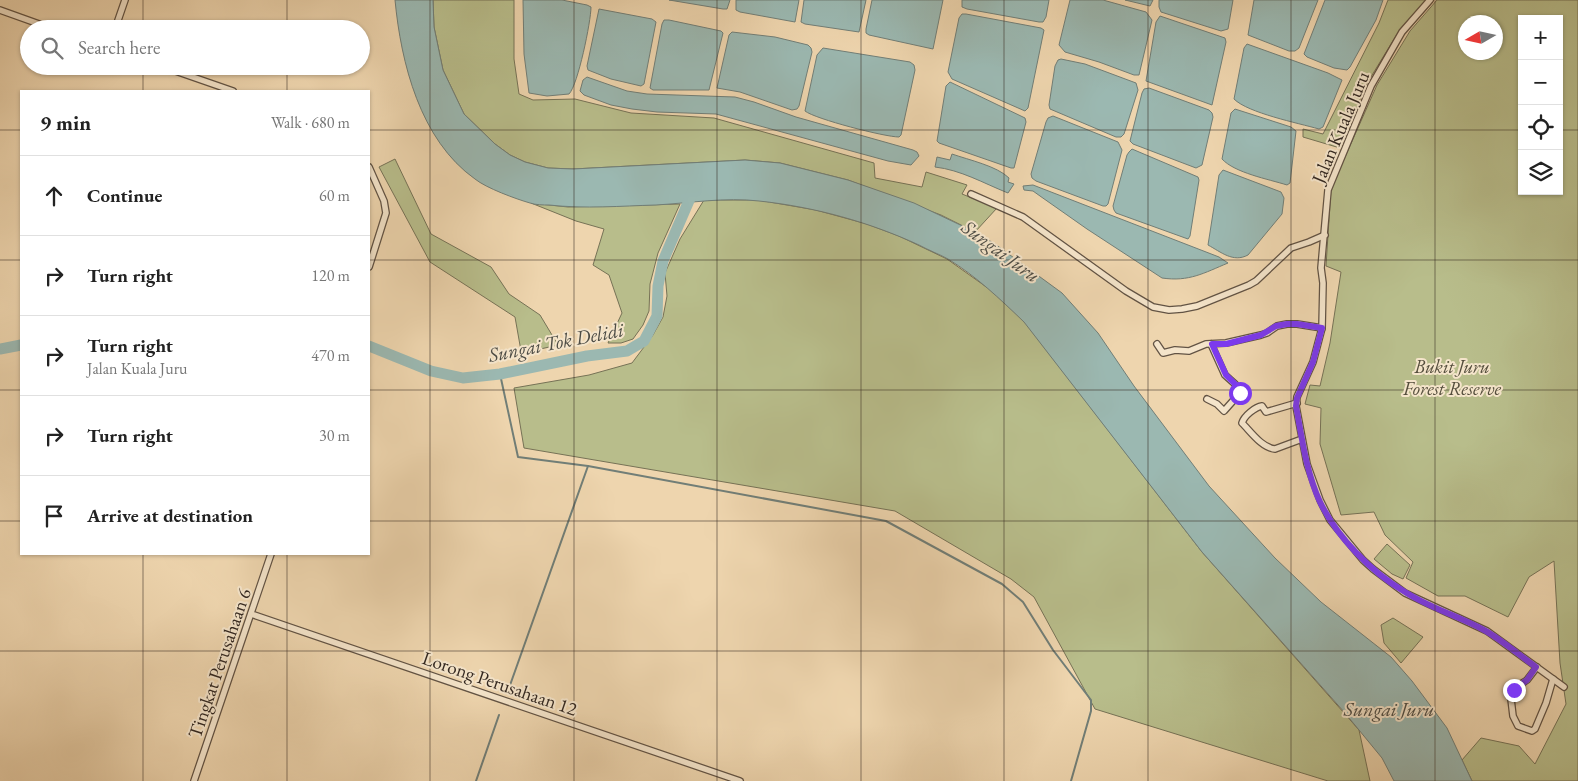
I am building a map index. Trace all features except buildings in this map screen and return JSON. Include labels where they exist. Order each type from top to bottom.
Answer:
[{"type":"street","points":[[118,20],[124,0]]},
{"type":"street","name":"Jalan Kuala Juru","points":[[1430,0],[1402,32],[1371,86],[1328,190],[1322,268],[1322,328],[1313,362],[1297,403],[1307,464],[1320,500],[1330,520],[1373,570],[1405,593],[1487,631],[1564,688]]},
{"type":"street","points":[[0,10],[28,20]]},
{"type":"street","points":[[187,75],[230,90]]},
{"type":"street","points":[[370,169],[384,201],[386,213],[370,264]]},
{"type":"street","points":[[971,194],[1023,218],[1145,303],[1153,307],[1170,310],[1197,306],[1256,281],[1291,248],[1325,235]]},
{"type":"street","points":[[1157,344],[1163,354],[1175,350],[1189,351],[1206,344],[1226,344],[1261,335],[1276,326],[1287,324],[1322,328]]},
{"type":"street","points":[[1207,400],[1217,404],[1224,411],[1240,393],[1235,384],[1226,375],[1212,344]]},
{"type":"street","points":[[1297,403],[1266,412],[1262,406],[1258,407],[1243,419],[1242,422],[1267,448],[1275,449],[1302,438]]},
{"type":"street","name":"Tingkat Perusahaan 6","points":[[194,781],[271,555]]},
{"type":"street","name":"Lorong Perusahaan 12","points":[[251,614],[740,781]]},
{"type":"street","points":[[1536,667],[1527,680],[1514,690],[1511,699],[1513,716],[1518,726],[1526,730],[1532,731],[1535,729],[1546,703],[1553,679]]},
{"type":"green space","points":[[433,0],[514,0],[514,59],[519,94],[533,100],[575,99],[631,113],[714,118],[874,163],[875,178],[922,187],[926,172],[967,185],[962,194],[997,208],[975,232],[941,215],[848,180],[780,163],[745,160],[573,169],[548,168],[525,162],[510,155],[495,144],[464,114],[443,70],[434,27]]},
{"type":"green space","points":[[1388,0],[1427,0],[1399,31],[1366,85],[1340,148],[1303,137],[1303,129],[1323,134],[1379,23]]},
{"type":"green space","name":"Bukit Juru Forest Reserve","points":[[1437,0],[1578,0],[1578,781],[1472,781],[1462,760],[1481,738],[1519,746],[1535,764],[1566,704],[1560,663],[1554,561],[1529,577],[1508,617],[1465,596],[1438,596],[1406,578],[1413,562],[1385,535],[1374,512],[1341,515],[1320,444],[1321,408],[1305,404],[1310,385],[1320,386],[1330,343],[1341,272],[1326,266],[1331,189],[1377,85],[1410,31]]},
{"type":"green space","points":[[395,159],[431,234],[491,267],[509,294],[540,315],[558,345],[521,351],[515,317],[430,262],[379,167]]},
{"type":"green space","points":[[704,200],[758,200],[816,210],[867,224],[899,236],[947,259],[992,291],[1024,321],[1202,552],[1359,730],[1370,781],[1328,781],[1095,709],[1034,597],[1011,579],[895,511],[524,448],[514,388],[589,375],[632,363],[653,335],[663,317],[667,296],[665,273],[680,239]]},
{"type":"green space","points":[[531,203],[568,207],[680,204],[658,253],[650,284],[649,311],[643,325],[633,339],[621,343],[608,343],[622,313],[609,275],[593,265],[604,229],[576,221]]},
{"type":"green space","points":[[1387,544],[1410,565],[1403,579],[1392,574],[1374,559]]},
{"type":"green space","points":[[1393,618],[1423,637],[1401,663],[1384,643],[1381,625]]},
{"type":"water","name":"Sungai Juru","points":[[395,0],[433,0],[434,27],[443,70],[464,114],[495,144],[510,155],[525,162],[548,168],[573,169],[745,160],[780,163],[848,180],[914,203],[975,232],[995,244],[1062,293],[1098,333],[1134,386],[1209,486],[1275,558],[1321,602],[1391,657],[1412,681],[1447,728],[1472,781],[1394,781],[1382,758],[1345,713],[1202,552],[1024,322],[978,280],[945,257],[881,229],[801,207],[746,200],[603,207],[540,205],[509,196],[494,189],[475,179],[456,163],[440,143],[427,122],[408,74],[402,49]]},
{"type":"water","points":[[523,0],[562,0],[591,7],[580,66],[573,88],[569,94],[547,96],[529,93],[524,54]]},
{"type":"water","points":[[669,0],[730,0],[727,9],[723,9]]},
{"type":"water","points":[[736,0],[799,0],[795,22],[740,12],[736,10]]},
{"type":"water","points":[[804,0],[866,0],[859,32],[801,22]]},
{"type":"water","points":[[872,0],[943,0],[933,49],[866,33]]},
{"type":"water","points":[[962,0],[1049,0],[1046,17],[1043,22],[1039,22],[967,9],[962,7]]},
{"type":"water","points":[[1070,0],[1103,0],[1146,12],[1152,20],[1139,75],[1065,52],[1059,45]]},
{"type":"water","points":[[1125,0],[1153,0],[1150,6]]},
{"type":"water","points":[[1159,0],[1233,0],[1228,29],[1221,31],[1161,12]]},
{"type":"water","points":[[1254,0],[1318,0],[1299,48],[1295,51],[1289,51],[1248,35]]},
{"type":"water","points":[[1325,0],[1383,0],[1376,20],[1347,70],[1334,68],[1304,54]]},
{"type":"water","points":[[599,9],[652,19],[656,22],[644,84],[641,86],[611,79],[588,70],[587,66]]},
{"type":"water","points":[[962,14],[1044,30],[1028,108],[1025,111],[952,79],[948,72],[959,18]]},
{"type":"water","points":[[1160,16],[1225,38],[1226,42],[1212,105],[1146,81],[1156,22]]},
{"type":"water","points":[[664,20],[721,31],[723,33],[709,90],[653,90],[650,88]]},
{"type":"water","points":[[732,32],[775,37],[808,45],[811,48],[812,52],[797,109],[792,110],[740,92],[717,88],[729,35]]},
{"type":"water","points":[[1247,44],[1328,73],[1342,80],[1323,127],[1319,129],[1274,117],[1250,109],[1234,99],[1244,48]]},
{"type":"water","points":[[823,48],[910,62],[914,65],[915,70],[899,137],[850,127],[805,111],[817,55]]},
{"type":"water","points":[[1058,60],[1085,64],[1136,83],[1138,90],[1124,134],[1121,137],[1116,137],[1050,109],[1055,66]]},
{"type":"water","points":[[587,77],[627,91],[647,94],[735,97],[796,117],[913,150],[919,156],[911,165],[888,161],[716,114],[657,112],[611,105],[584,95],[580,91],[583,80]]},
{"type":"water","points":[[950,82],[1025,118],[1026,122],[1014,168],[937,141],[946,86]]},
{"type":"water","points":[[1149,88],[1209,110],[1212,113],[1213,117],[1202,165],[1196,168],[1133,144],[1130,141],[1142,93],[1144,89]]},
{"type":"water","points":[[1235,109],[1291,127],[1296,131],[1290,183],[1287,185],[1252,175],[1235,168],[1222,159],[1231,113]]},
{"type":"water","points":[[1053,116],[1118,142],[1122,150],[1106,206],[1032,178],[1031,174],[1046,122],[1048,118]]},
{"type":"water","points":[[1132,149],[1198,177],[1188,239],[1116,213],[1114,210],[1113,206],[1127,155]]},
{"type":"water","points":[[952,154],[997,170],[1009,178],[1008,182],[1014,184],[1008,193],[963,174],[935,167],[937,157],[950,160]]},
{"type":"water","points":[[1223,170],[1281,192],[1284,198],[1282,214],[1248,255],[1243,257],[1227,256],[1208,245],[1219,175]]},
{"type":"water","points":[[1033,185],[1219,257],[1228,263],[1188,278],[1162,278],[1033,191],[1024,190],[1023,186]]},
{"type":"waterway","name":"Sungai Tok Delidi","points":[[370,346],[431,371],[463,378],[500,374],[587,356],[627,351],[644,341],[657,316],[658,286],[663,261],[694,189]]},
{"type":"waterway","name":"Sungai Tok Delidi","points":[[0,349],[20,345]]},
{"type":"waterway","points":[[500,374],[518,457],[588,466],[886,521],[1002,584],[1023,602],[1053,650],[1091,700],[1091,711],[1071,781]]},
{"type":"waterway","points":[[509,688],[588,466]]},
{"type":"waterway","points":[[476,781],[499,715]]},
{"type":"route","points":[[1240,393],[1239,389],[1226,375],[1212,344],[1226,344],[1261,335],[1276,326],[1287,324],[1322,328],[1313,362],[1297,398],[1296,406],[1307,464],[1320,500],[1330,520],[1373,570],[1405,593],[1487,631],[1536,667],[1527,680],[1514,690]]}]
